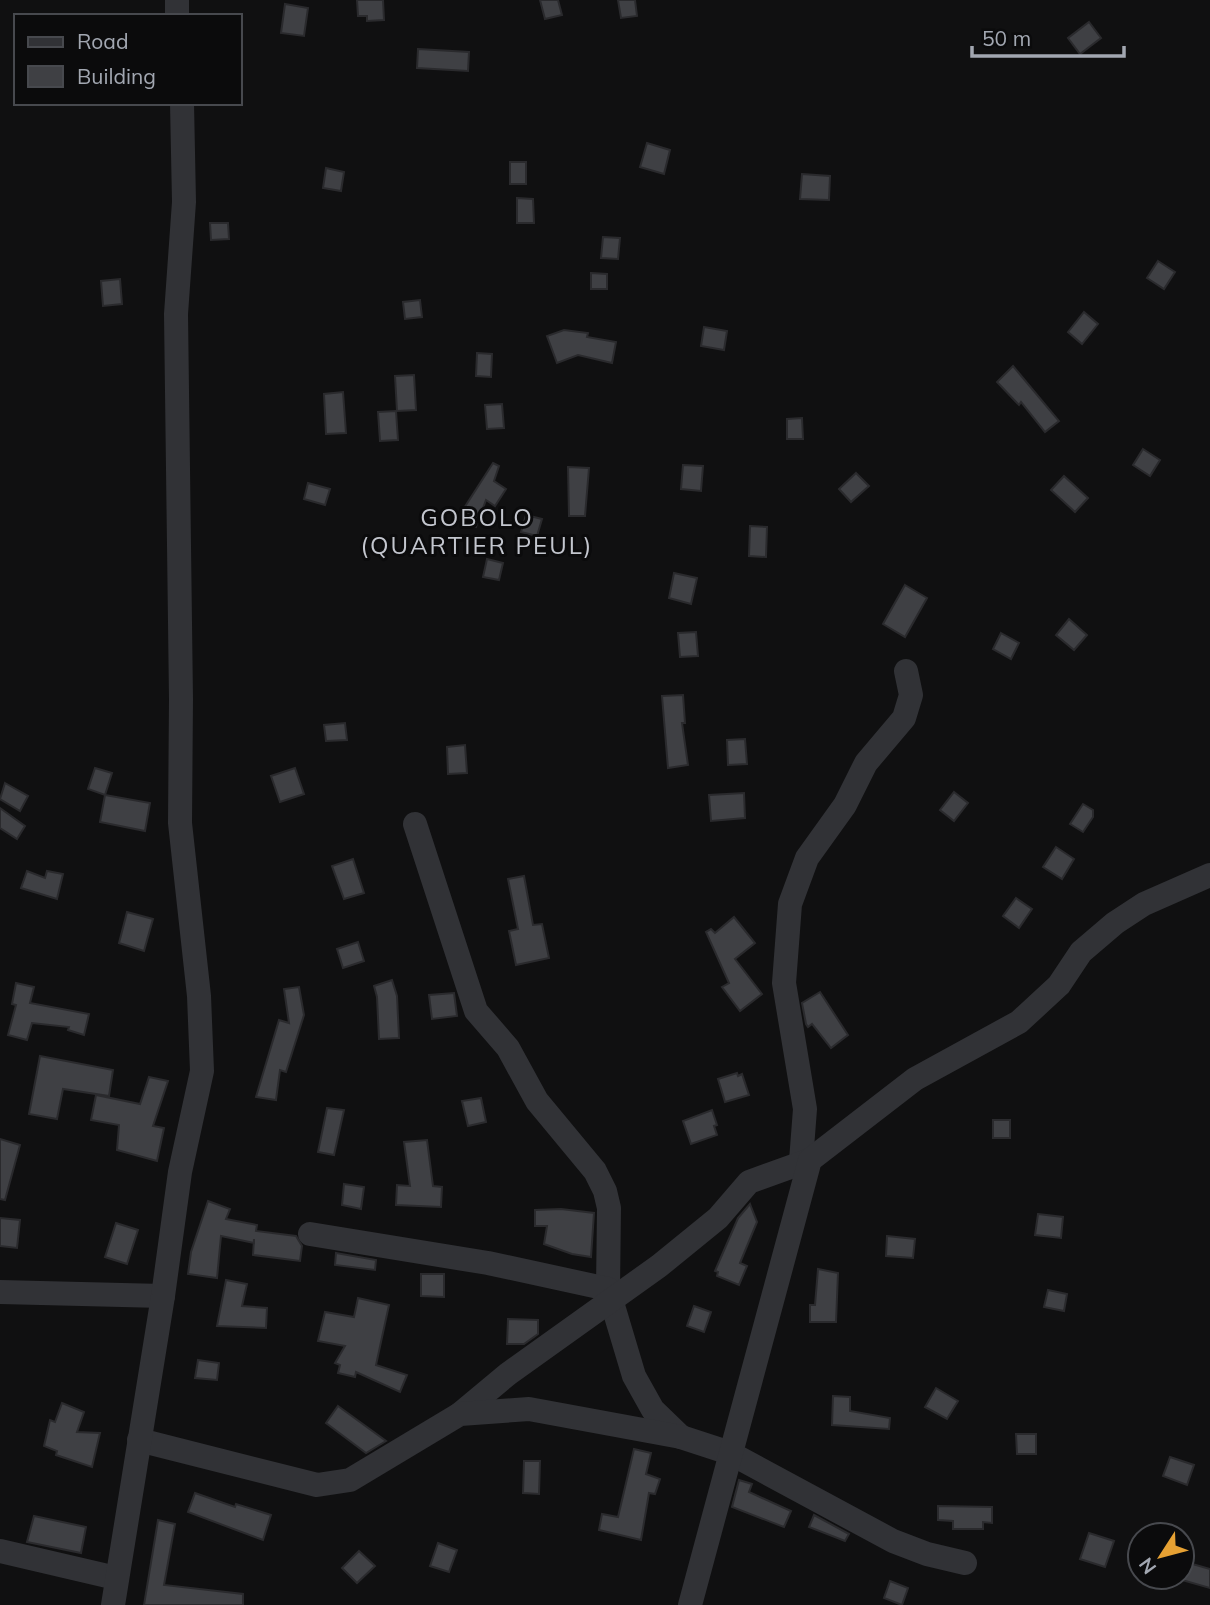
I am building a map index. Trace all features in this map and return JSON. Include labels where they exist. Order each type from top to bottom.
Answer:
[{"type":"street","points":[[113,1605],[163,1296],[180,1172],[201,1071],[200,996],[180,823],[176,314],[184,202],[182,105]]},
{"type":"street","points":[[690,1605],[806,1161],[805,1109],[784,983],[790,904],[807,858],[845,805],[866,763],[904,718],[911,695],[906,671]]},
{"type":"street","points":[[415,824],[476,1011],[508,1048],[537,1101],[595,1171],[605,1191],[609,1208],[610,1295],[642,1395],[653,1410],[681,1437]]},
{"type":"street","points":[[139,1440],[317,1485],[335,1485],[350,1480],[460,1414],[610,1295],[718,1218],[749,1182],[806,1161],[915,1079],[1019,1022],[1059,985],[1081,952],[1115,923],[1144,904],[1210,875]]},
{"type":"street","points":[[310,1234],[488,1263],[610,1295]]},
{"type":"street","points":[[0,1292],[163,1296]]},
{"type":"street","points":[[460,1414],[529,1409],[681,1437],[730,1453],[893,1541],[927,1554],[965,1563]]},
{"type":"street","points":[[0,1551],[116,1578]]},
{"type":"building","points":[[357,0],[383,0],[384,20],[367,21],[367,16],[358,16]]},
{"type":"building","points":[[540,0],[558,0],[562,15],[545,19]]},
{"type":"building","points":[[618,0],[635,0],[637,16],[621,18]]},
{"type":"building","points":[[285,4],[308,8],[304,36],[281,33]]},
{"type":"building","points":[[1089,22],[1101,38],[1080,54],[1068,38]]},
{"type":"building","points":[[418,49],[469,52],[468,71],[417,68]]},
{"type":"building","points":[[647,143],[670,150],[664,174],[640,167]]},
{"type":"building","points":[[510,162],[526,162],[526,184],[510,184]]},
{"type":"building","points":[[326,168],[344,172],[341,191],[323,188]]},
{"type":"building","points":[[802,174],[830,176],[829,200],[800,199]]},
{"type":"building","points":[[517,198],[533,199],[534,223],[517,223]]},
{"type":"building","points":[[210,223],[228,223],[229,239],[211,240]]},
{"type":"building","points":[[603,237],[620,238],[618,259],[601,258]]},
{"type":"building","points":[[1158,261],[1175,272],[1164,289],[1147,278]]},
{"type":"building","points":[[591,273],[607,274],[607,289],[591,289]]},
{"type":"building","points":[[120,279],[122,304],[103,306],[101,281]]},
{"type":"building","points":[[420,300],[422,317],[405,319],[403,302]]},
{"type":"building","points":[[1084,312],[1098,324],[1082,344],[1068,332]]},
{"type":"building","points":[[704,327],[727,331],[724,350],[701,346]]},
{"type":"building","points":[[564,330],[588,333],[587,337],[616,342],[612,363],[578,355],[557,363],[547,336]]},
{"type":"building","points":[[477,353],[492,354],[491,377],[476,376]]},
{"type":"building","points":[[1013,366],[1059,421],[1045,432],[1021,402],[1019,405],[997,382]]},
{"type":"building","points":[[414,375],[416,410],[397,411],[395,376]]},
{"type":"building","points":[[343,392],[346,433],[326,434],[324,394]]},
{"type":"building","points":[[502,404],[504,428],[487,429],[485,405]]},
{"type":"building","points":[[396,411],[398,440],[380,441],[378,412]]},
{"type":"building","points":[[802,418],[803,439],[787,439],[787,419]]},
{"type":"building","points":[[1143,449],[1160,460],[1150,476],[1133,465]]},
{"type":"building","points":[[493,463],[499,466],[494,481],[506,489],[495,506],[486,500],[476,527],[457,519]]},
{"type":"building","points":[[683,465],[703,466],[701,491],[681,489]]},
{"type":"building","points":[[568,467],[589,468],[585,516],[569,516]]},
{"type":"building","points":[[856,473],[869,486],[851,502],[839,489]]},
{"type":"building","points":[[1064,476],[1088,498],[1075,512],[1051,490]]},
{"type":"building","points":[[308,483],[330,489],[325,505],[304,499]]},
{"type":"building","points":[[526,515],[542,519],[537,536],[521,532]]},
{"type":"building","points":[[750,526],[767,527],[766,557],[749,556]]},
{"type":"building","points":[[487,559],[503,563],[499,580],[483,577]]},
{"type":"building","points":[[674,573],[697,578],[691,604],[669,598]]},
{"type":"building","points":[[905,585],[927,598],[905,637],[883,624]]},
{"type":"building","points":[[1069,619],[1087,635],[1074,650],[1056,635]]},
{"type":"building","points":[[696,632],[698,656],[680,657],[678,633]]},
{"type":"building","points":[[1001,633],[1019,643],[1011,659],[993,649]]},
{"type":"building","points":[[683,695],[685,723],[682,723],[688,765],[668,768],[662,696]]},
{"type":"building","points":[[345,723],[347,740],[326,741],[324,725]]},
{"type":"building","points":[[745,739],[747,764],[728,765],[727,740]]},
{"type":"building","points":[[465,745],[467,773],[448,774],[447,747]]},
{"type":"building","points":[[95,768],[112,773],[105,795],[88,789]]},
{"type":"building","points":[[295,768],[304,794],[280,802],[271,776]]},
{"type":"building","points":[[5,783],[28,796],[20,811],[0,799]]},
{"type":"building","points":[[954,792],[968,803],[954,821],[940,810]]},
{"type":"building","points":[[744,793],[745,818],[711,821],[709,795]]},
{"type":"building","points":[[105,795],[150,803],[145,831],[100,822]]},
{"type":"building","points":[[1083,804],[1093,810],[1093,817],[1083,832],[1070,824]]},
{"type":"building","points":[[0,808],[25,826],[17,839],[0,828]]},
{"type":"building","points":[[1056,847],[1074,859],[1062,879],[1043,867]]},
{"type":"building","points":[[353,859],[364,893],[344,899],[332,866]]},
{"type":"building","points":[[27,871],[45,878],[47,871],[63,874],[57,899],[21,888]]},
{"type":"building","points":[[524,876],[533,925],[542,924],[549,958],[516,965],[509,931],[518,929],[508,879]]},
{"type":"building","points":[[1016,898],[1032,909],[1019,928],[1003,916]]},
{"type":"building","points":[[127,912],[153,919],[144,951],[119,943]]},
{"type":"building","points":[[734,917],[755,943],[735,959],[762,994],[740,1011],[722,987],[729,983],[706,932],[711,929],[715,933]]},
{"type":"building","points":[[358,942],[364,961],[343,968],[337,949]]},
{"type":"building","points":[[392,980],[397,996],[399,1038],[379,1039],[374,986]]},
{"type":"building","points":[[16,983],[34,987],[30,1003],[89,1014],[84,1035],[68,1030],[69,1027],[32,1023],[27,1040],[8,1035],[16,1005],[12,1004]]},
{"type":"building","points":[[299,987],[304,1015],[286,1072],[280,1070],[276,1100],[256,1097],[279,1020],[289,1023],[284,989]]},
{"type":"building","points":[[820,992],[848,1035],[831,1048],[812,1024],[808,1027],[806,1024],[802,1003]]},
{"type":"building","points":[[454,993],[457,1016],[432,1019],[429,995]]},
{"type":"building","points":[[40,1056],[113,1070],[109,1096],[63,1089],[57,1119],[29,1114]]},
{"type":"building","points":[[737,1073],[738,1076],[742,1074],[749,1095],[725,1102],[718,1079]]},
{"type":"building","points":[[149,1077],[168,1081],[153,1126],[164,1128],[157,1161],[117,1150],[119,1125],[91,1120],[96,1095],[140,1104]]},
{"type":"building","points":[[481,1098],[486,1122],[468,1126],[462,1101]]},
{"type":"building","points":[[327,1108],[344,1110],[334,1155],[318,1152]]},
{"type":"building","points":[[712,1110],[717,1135],[691,1144],[683,1121]]},
{"type":"building","points":[[993,1120],[1010,1120],[1010,1138],[993,1138]]},
{"type":"building","points":[[0,1139],[20,1145],[5,1200],[0,1199]]},
{"type":"building","points":[[427,1140],[433,1186],[442,1187],[441,1207],[396,1205],[397,1185],[410,1186],[404,1142]]},
{"type":"building","points":[[344,1184],[364,1187],[361,1209],[342,1205]]},
{"type":"building","points":[[208,1201],[230,1209],[226,1219],[257,1225],[256,1231],[296,1236],[302,1246],[300,1261],[253,1255],[254,1243],[221,1236],[217,1278],[188,1274],[191,1252]]},
{"type":"building","points":[[750,1204],[757,1222],[740,1263],[747,1266],[739,1285],[717,1276],[718,1272],[715,1271],[738,1218]]},
{"type":"building","points":[[561,1209],[594,1213],[591,1257],[572,1254],[544,1244],[547,1226],[535,1226],[535,1210]]},
{"type":"building","points":[[1038,1214],[1063,1217],[1061,1238],[1035,1235]]},
{"type":"building","points":[[0,1218],[20,1220],[17,1248],[0,1246]]},
{"type":"building","points":[[116,1223],[138,1230],[127,1264],[105,1257]]},
{"type":"building","points":[[887,1236],[915,1239],[913,1258],[886,1256]]},
{"type":"building","points":[[336,1253],[376,1260],[375,1270],[335,1265]]},
{"type":"building","points":[[818,1269],[838,1273],[836,1322],[810,1322],[810,1305],[815,1305]]},
{"type":"building","points":[[421,1274],[444,1274],[444,1297],[421,1296]]},
{"type":"building","points":[[226,1280],[247,1284],[242,1306],[267,1308],[266,1328],[217,1326]]},
{"type":"building","points":[[1048,1290],[1067,1294],[1064,1311],[1044,1307]]},
{"type":"building","points":[[358,1298],[389,1305],[376,1365],[407,1375],[400,1392],[356,1372],[355,1377],[338,1373],[340,1365],[335,1363],[345,1346],[318,1341],[325,1312],[354,1317]]},
{"type":"building","points":[[694,1306],[711,1312],[704,1332],[687,1326]]},
{"type":"building","points":[[508,1319],[538,1320],[538,1334],[524,1344],[507,1344]]},
{"type":"building","points":[[198,1360],[219,1363],[217,1380],[195,1378]]},
{"type":"building","points":[[936,1388],[958,1401],[947,1419],[925,1407]]},
{"type":"building","points":[[833,1396],[850,1397],[850,1411],[890,1418],[889,1429],[832,1425]]},
{"type":"building","points":[[62,1403],[84,1412],[77,1432],[100,1433],[92,1467],[56,1455],[57,1451],[44,1446],[50,1420],[55,1422]]},
{"type":"building","points":[[338,1406],[386,1441],[366,1453],[326,1423]]},
{"type":"building","points":[[1016,1434],[1036,1434],[1036,1454],[1017,1454]]},
{"type":"building","points":[[634,1449],[651,1453],[646,1474],[660,1479],[655,1494],[649,1493],[641,1540],[599,1530],[602,1514],[618,1517]]},
{"type":"building","points":[[1170,1457],[1194,1465],[1187,1485],[1163,1476]]},
{"type":"building","points":[[524,1461],[540,1461],[539,1494],[523,1493]]},
{"type":"building","points":[[739,1480],[752,1484],[749,1492],[791,1511],[784,1527],[732,1507]]},
{"type":"building","points":[[195,1493],[235,1507],[236,1504],[271,1515],[263,1540],[188,1512]]},
{"type":"building","points":[[938,1506],[992,1507],[992,1523],[983,1522],[983,1529],[953,1529],[953,1521],[938,1520]]},
{"type":"building","points":[[814,1515],[849,1534],[845,1541],[809,1527]]},
{"type":"building","points":[[34,1516],[86,1527],[81,1553],[27,1542]]},
{"type":"building","points":[[158,1520],[175,1524],[164,1585],[243,1594],[243,1605],[144,1605]]},
{"type":"building","points":[[1089,1533],[1114,1541],[1105,1567],[1080,1559]]},
{"type":"building","points":[[438,1543],[457,1550],[449,1572],[430,1566]]},
{"type":"building","points":[[359,1551],[375,1566],[357,1583],[342,1568]]},
{"type":"building","points":[[1196,1565],[1210,1569],[1210,1588],[1196,1584]]},
{"type":"building","points":[[890,1581],[908,1588],[902,1605],[884,1598]]},
{"type":"district","name":"GOBOLO (QUARTIER PEUL)","points":[[477,531]]}]
